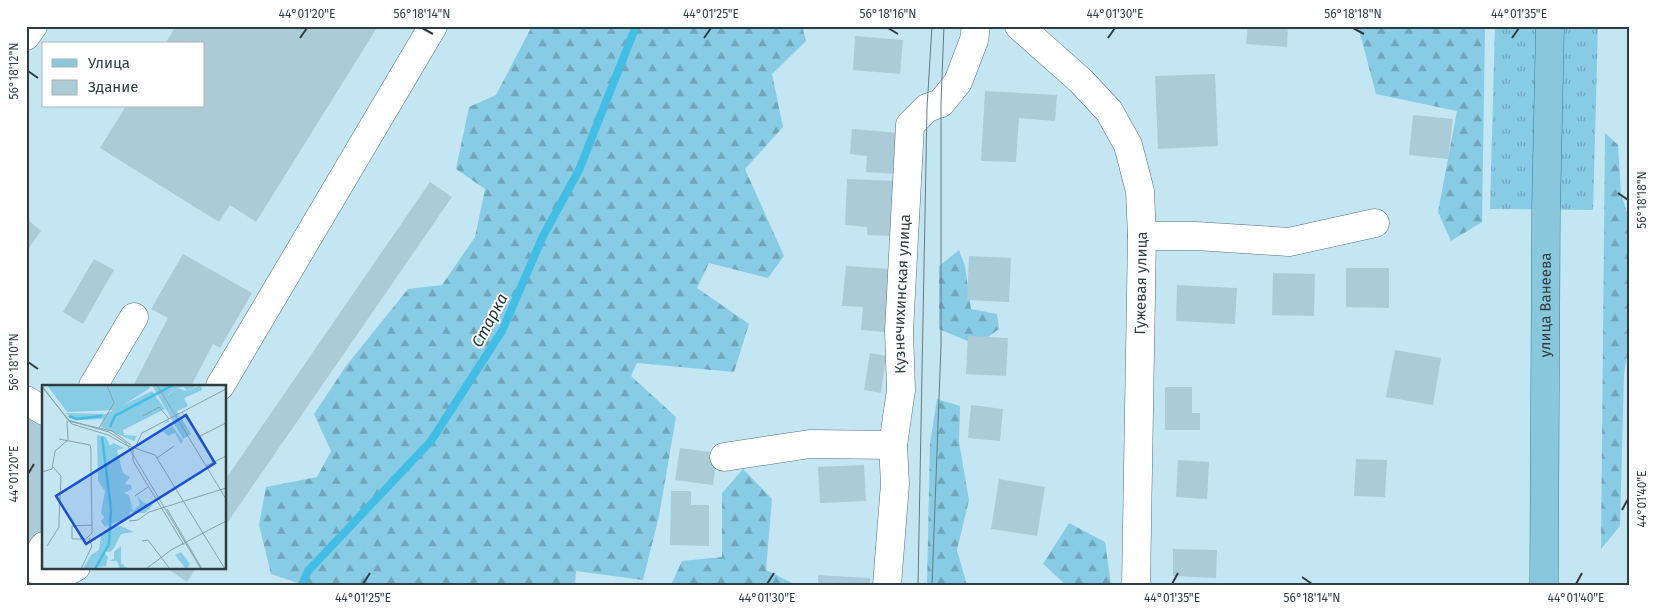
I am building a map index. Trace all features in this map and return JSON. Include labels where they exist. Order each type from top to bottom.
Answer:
[{"type":"main road","name":"улица Ванеева","points":[[1544,584],[1546,210],[1550,26]]},
{"type":"street","points":[[26,36],[33,26]]},
{"type":"street","points":[[221,385],[433,26]]},
{"type":"street","name":"Кузнечихинская улица","points":[[887,585],[895,484],[893,445],[901,390],[899,331],[910,125],[927,108],[941,103],[958,82],[974,40],[976,26]]},
{"type":"street","name":"Гужевая улица","points":[[1019,26],[1081,81],[1109,110],[1128,145],[1140,190],[1142,236],[1136,585]]},
{"type":"street","points":[[1142,236],[1196,236],[1290,242],[1375,223]]},
{"type":"street","points":[[93,385],[134,318]]},
{"type":"street","points":[[26,400],[42,410]]},
{"type":"street","points":[[724,457],[810,444],[893,445]]},
{"type":"street","points":[[42,549],[28,568],[65,576]]},
{"type":"street","name":"улица Ванеева","points":[[1544,584],[1548,585]]},
{"type":"green space","points":[[532,26],[802,26],[806,41],[772,74],[783,127],[745,169],[784,256],[768,278],[709,263],[697,288],[749,324],[734,372],[637,363],[631,376],[676,417],[659,516],[643,580],[576,571],[575,585],[304,585],[271,574],[259,525],[266,487],[317,477],[331,451],[314,414],[346,366],[408,289],[442,285],[475,237],[485,189],[456,169],[469,107],[496,95]]},
{"type":"green space","points":[[1358,26],[1485,26],[1482,222],[1451,241],[1438,212],[1457,111],[1376,94]]},
{"type":"green space","points":[[1495,26],[1598,26],[1593,210],[1490,209]]},
{"type":"green space","points":[[1605,133],[1618,145],[1621,194],[1630,221],[1630,338],[1624,374],[1620,526],[1601,549]]},
{"type":"green space","points":[[959,250],[965,266],[971,309],[997,314],[999,329],[977,345],[939,329],[939,266]]},
{"type":"green space","points":[[937,399],[960,406],[959,442],[969,500],[957,550],[967,585],[927,585],[930,444]]},
{"type":"green space","points":[[743,469],[772,499],[766,570],[796,585],[671,585],[682,561],[722,557],[722,493]]},
{"type":"green space","points":[[1069,523],[1105,542],[1111,585],[1066,585],[1043,564]]},
{"type":"building","points":[[176,26],[378,26],[256,222],[230,205],[219,222],[100,148],[125,108],[205,108],[205,42],[166,42]]},
{"type":"building","points":[[1248,26],[1288,26],[1287,47],[1246,44]]},
{"type":"building","points":[[855,36],[903,40],[900,74],[853,70]]},
{"type":"building","points":[[1215,74],[1218,146],[1158,149],[1155,76]]},
{"type":"building","points":[[985,91],[1057,95],[1055,121],[1019,118],[1016,162],[981,161]]},
{"type":"building","points":[[1413,115],[1453,119],[1448,159],[1409,155]]},
{"type":"building","points":[[852,129],[899,133],[896,174],[866,172],[867,156],[850,154]]},
{"type":"building","points":[[847,179],[897,181],[894,236],[867,235],[867,227],[845,225]]},
{"type":"building","points":[[430,182],[452,197],[226,525],[226,479]]},
{"type":"building","points":[[26,218],[41,231],[26,252]]},
{"type":"building","points":[[183,254],[252,293],[220,348],[213,344],[192,385],[134,385],[168,318],[151,309]]},
{"type":"building","points":[[969,256],[1011,258],[1009,302],[967,300]]},
{"type":"building","points":[[94,259],[114,270],[83,324],[63,312]]},
{"type":"building","points":[[846,266],[889,269],[885,332],[861,330],[863,307],[842,306]]},
{"type":"building","points":[[1346,268],[1389,268],[1389,308],[1346,307]]},
{"type":"building","points":[[1273,273],[1315,274],[1314,316],[1272,315]]},
{"type":"building","points":[[1177,285],[1237,288],[1235,324],[1176,321]]},
{"type":"building","points":[[968,336],[1008,338],[1006,376],[966,374]]},
{"type":"building","points":[[1395,350],[1441,358],[1433,405],[1386,397]]},
{"type":"building","points":[[870,353],[886,356],[881,393],[864,390]]},
{"type":"building","points":[[1165,387],[1192,387],[1192,413],[1200,413],[1200,430],[1165,430]]},
{"type":"building","points":[[971,405],[1003,409],[1000,441],[968,438]]},
{"type":"building","points":[[26,411],[42,421],[42,531],[26,556]]},
{"type":"building","points":[[680,448],[717,453],[713,485],[675,480]]},
{"type":"building","points":[[1356,459],[1387,460],[1385,497],[1354,496]]},
{"type":"building","points":[[1178,460],[1209,462],[1207,499],[1176,497]]},
{"type":"building","points":[[864,465],[866,501],[820,503],[818,467]]},
{"type":"building","points":[[999,479],[1045,487],[1037,536],[991,529]]},
{"type":"building","points":[[671,491],[691,491],[691,505],[709,505],[709,546],[670,545]]},
{"type":"building","points":[[1173,549],[1217,550],[1216,578],[1173,576]]},
{"type":"building","points":[[166,568],[196,568],[187,582]]},
{"type":"building","points":[[818,575],[870,578],[870,585],[818,585]]},
{"type":"waterway","name":"Старка","points":[[302,585],[308,571],[431,441],[502,331],[543,236],[579,170],[636,26]]},
{"type":"tram line","points":[[918,585],[927,108],[932,26]]},
{"type":"tram line","points":[[932,585],[941,345],[941,103],[944,26]]}]
